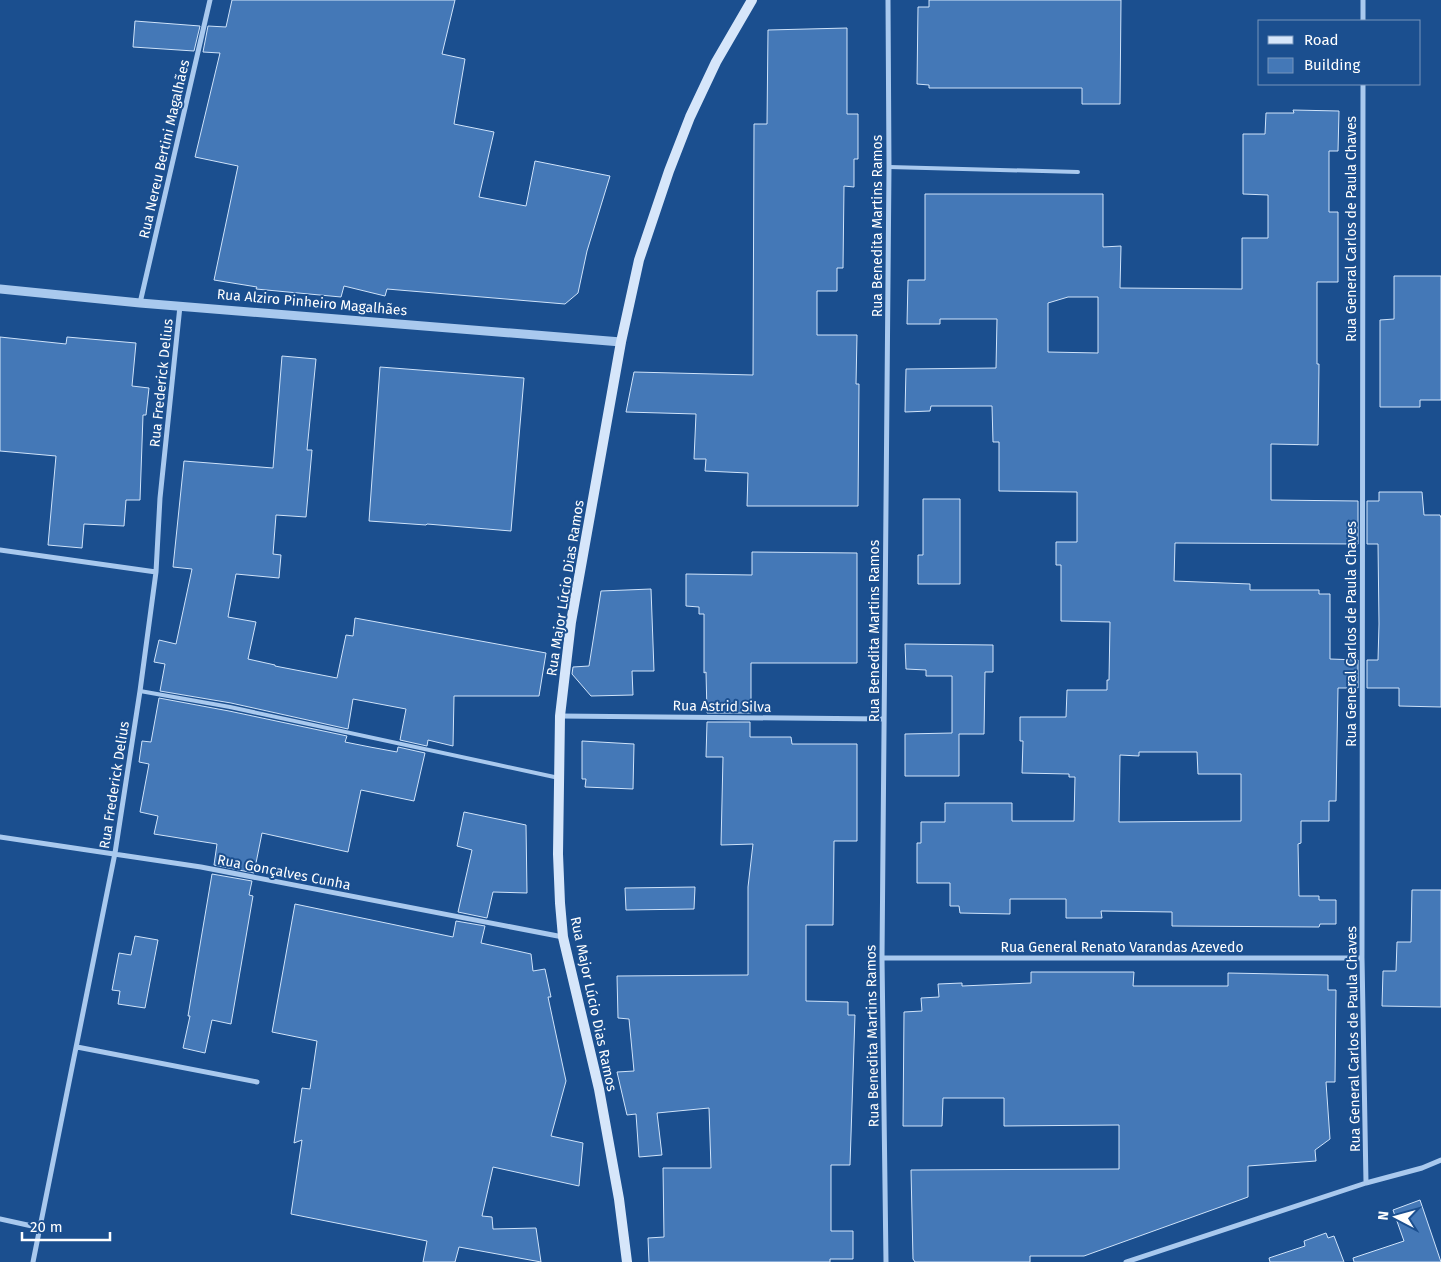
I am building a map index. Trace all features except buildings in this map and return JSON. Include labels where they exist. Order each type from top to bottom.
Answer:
[{"type":"main road","name":"Rua Major Lúcio Dias Ramos","points":[[628,1262],[619,1199],[599,1089],[563,936],[558,854],[560,716],[571,622],[621,342],[639,260],[672,162],[690,117],[712,70],[752,0]]},
{"type":"street","name":"Rua Nereu Bertini Magalhães","points":[[140,303],[210,0]]},
{"type":"street","name":"Rua Benedita Martins Ramos","points":[[886,1262],[882,958],[889,166],[888,0]]},
{"type":"street","points":[[1363,0],[1363,20]]},
{"type":"street","name":"Rua General Carlos de Paula Chaves","points":[[1363,85],[1362,958],[1366,1183]]},
{"type":"street","name":"Rua Alziro Pinheiro Magalhães","points":[[0,289],[140,303],[621,342]]},
{"type":"street","name":"Rua Frederick Delius","points":[[33,1262],[116,853],[156,572],[160,498],[180,306]]},
{"type":"street","points":[[0,550],[156,572]]},
{"type":"street","name":"Rua Astrid Silva","points":[[560,716],[884,719]]},
{"type":"street","name":"Rua Gonçalves Cunha","points":[[0,837],[201,867],[563,936]]},
{"type":"street","name":"Rua General Renato Varandas Azevedo","points":[[882,958],[1362,958]]},
{"type":"street","points":[[77,1048],[257,1082]]},
{"type":"street","points":[[1126,1262],[1366,1183],[1422,1168],[1441,1160]]},
{"type":"street","points":[[0,1219],[41,1228]]},
{"type":"lane","points":[[889,166],[1078,172]]},
{"type":"lane","points":[[140,691],[230,707],[559,778]]}]
